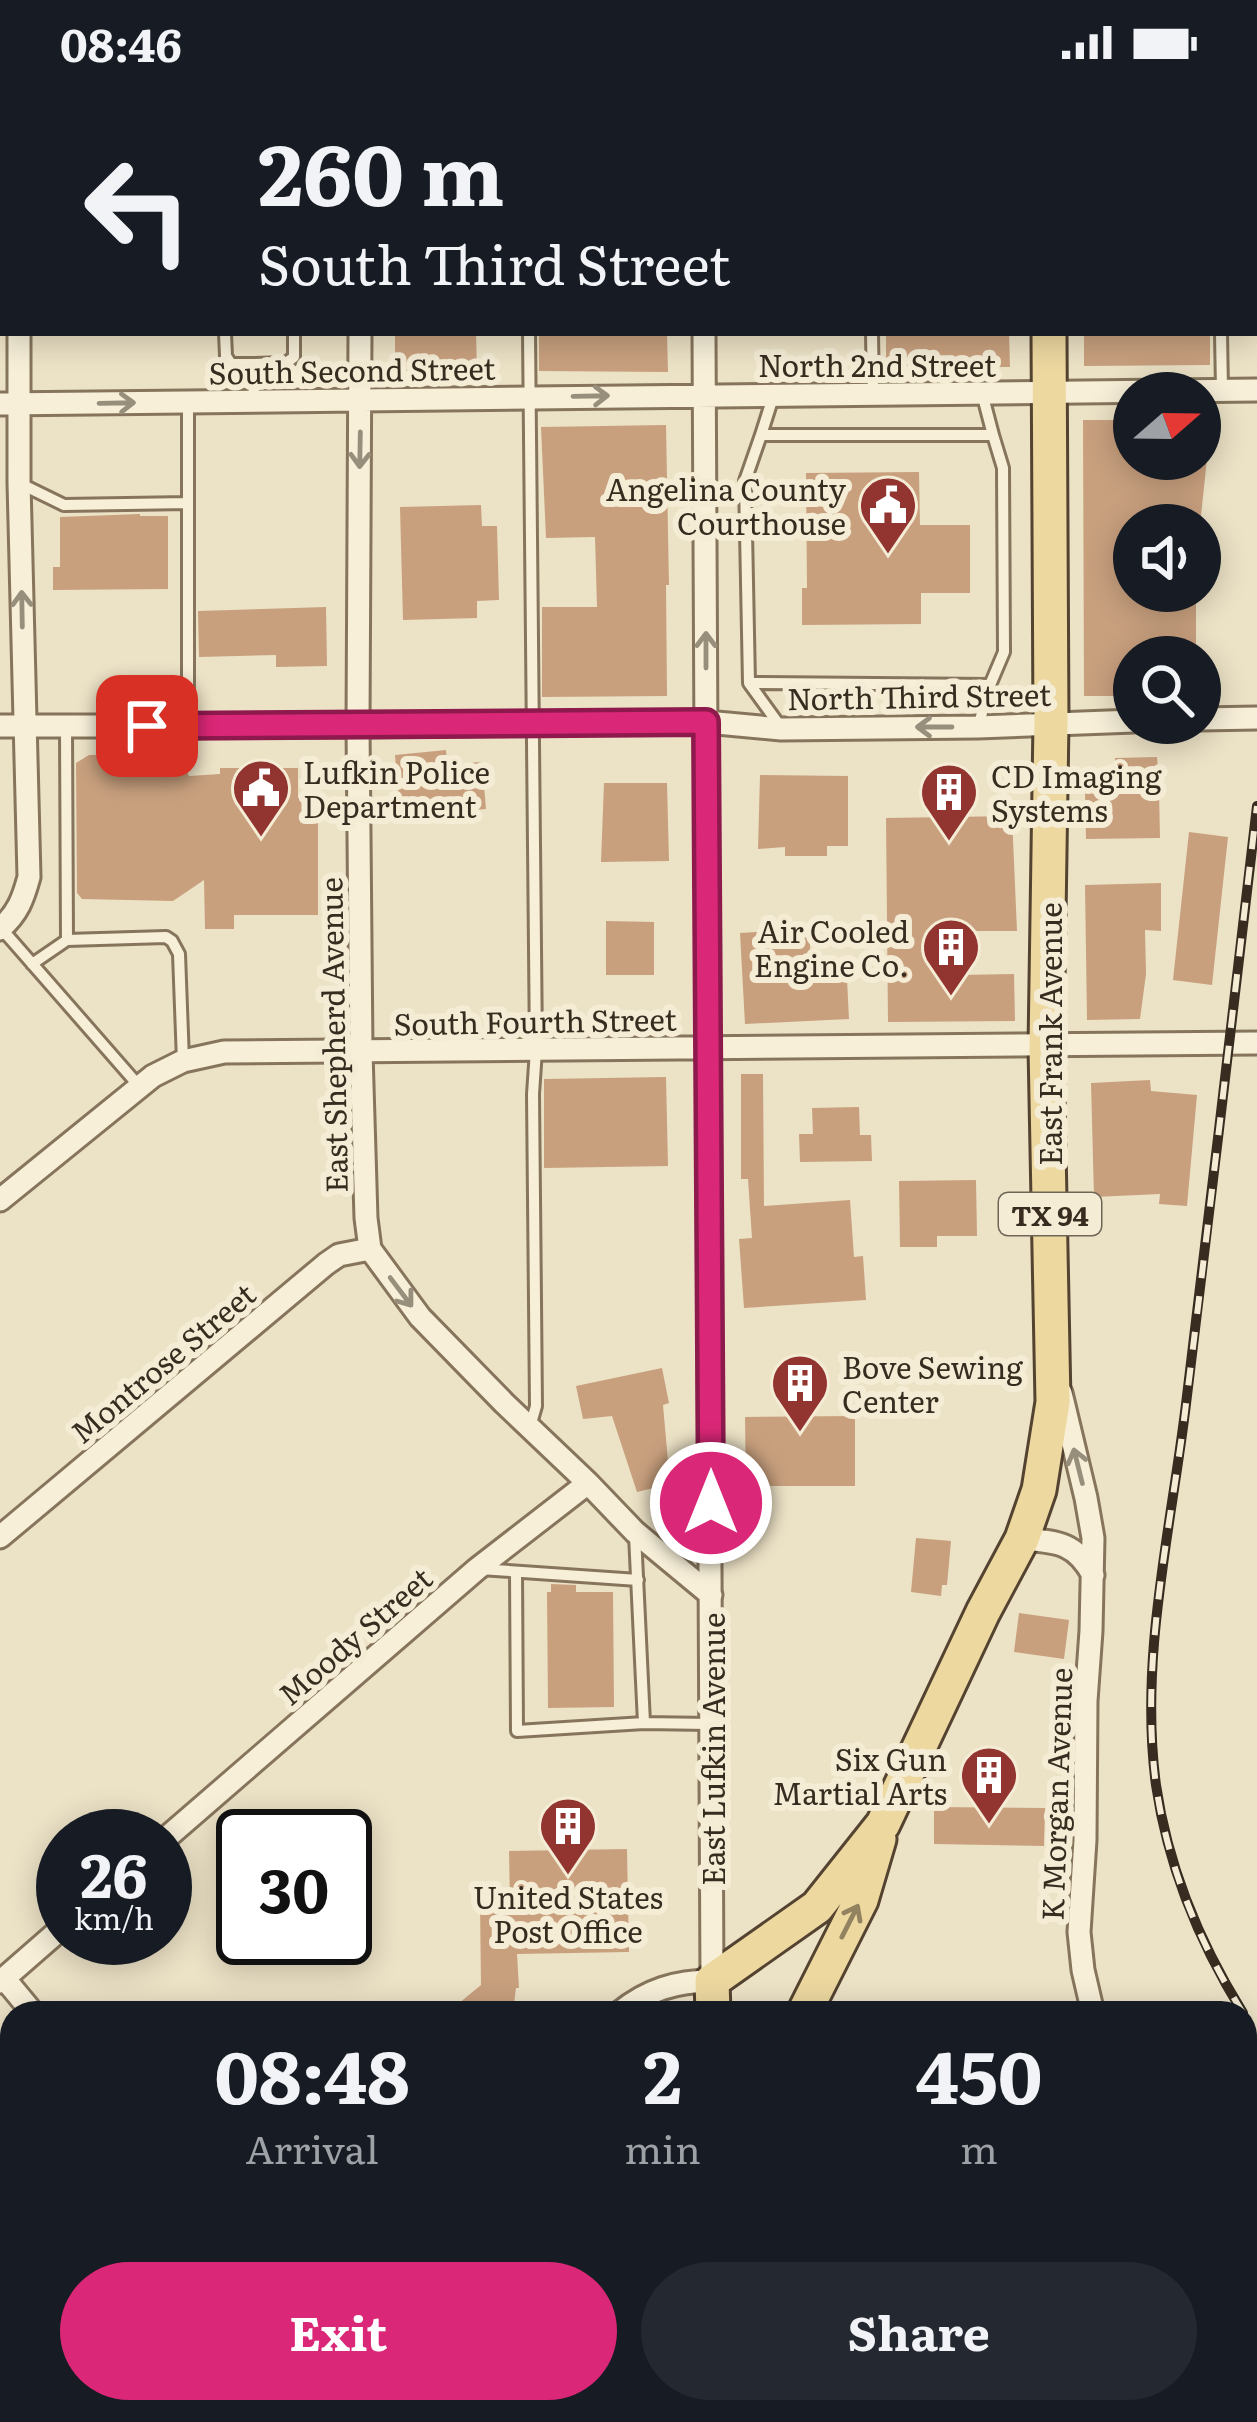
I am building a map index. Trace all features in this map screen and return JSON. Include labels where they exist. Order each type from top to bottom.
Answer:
[{"type":"main road","name":"East Frank Avenue","points":[[700,2001],[818,1907],[883,1824],[1022,1538],[1039,1490],[1053,1402],[1046,1047],[1051,722],[1049,336]]},
{"type":"main road","name":"TX 94","points":[[810,2001],[861,1900],[883,1824]]},
{"type":"street","points":[[1,929],[15,916],[29,877],[20,483],[10,404],[19,336]]},
{"type":"street","name":"East Shepherd Avenue","points":[[360,336],[361,1052],[370,1249]]},
{"type":"street","name":"East Lufkin Avenue","points":[[696,2001],[714,1864],[704,336]]},
{"type":"street","name":"North 2nd Street","points":[[705,395],[1257,390]]},
{"type":"street","name":"South Second Street","points":[[10,404],[705,395]]},
{"type":"street","points":[[1221,719],[1257,718]]},
{"type":"street","name":"North Third Street","points":[[0,726],[706,722],[782,729],[1113,721]]},
{"type":"street","name":"South Fourth Street","points":[[183,1061],[224,1052],[1257,1043]]},
{"type":"street","points":[[0,1200],[153,1076],[183,1061]]},
{"type":"street","points":[[370,1249],[420,1317],[635,1532],[711,1594]]},
{"type":"street","name":"Montrose Street","points":[[0,1537],[326,1264],[339,1255],[370,1249]]},
{"type":"street","name":"K Morgan Avenue","points":[[1053,1357],[1093,1538],[1079,1932],[1090,2001]]},
{"type":"street","name":"Moody Street","points":[[192,1816],[477,1569],[588,1483]]},
{"type":"street","points":[[1022,1538],[1077,1551],[1094,1576]]},
{"type":"street","points":[[2,1980],[36,1950]]},
{"type":"street","points":[[638,2001],[686,1981],[695,2001]]},
{"type":"lane","points":[[225,336],[231,364],[286,363],[294,357],[294,336]]},
{"type":"lane","points":[[529,336],[536,1049],[536,1406],[530,1427]]},
{"type":"lane","points":[[872,336],[873,394]]},
{"type":"lane","points":[[1221,336],[1222,390]]},
{"type":"lane","points":[[253,364],[254,401]]},
{"type":"lane","points":[[978,727],[1004,652],[1003,468],[982,393]]},
{"type":"lane","points":[[775,394],[745,481],[749,683],[782,729]]},
{"type":"lane","points":[[188,401],[188,726]]},
{"type":"lane","points":[[761,435],[993,435]]},
{"type":"lane","points":[[20,483],[64,505],[188,503]]},
{"type":"lane","points":[[749,683],[990,685]]},
{"type":"lane","points":[[66,725],[67,940]]},
{"type":"lane","points":[[1,929],[140,1087]]},
{"type":"lane","points":[[32,964],[67,940],[160,936],[172,941],[179,954],[183,1061]]},
{"type":"lane","points":[[635,1532],[644,1723]]},
{"type":"lane","points":[[477,1569],[638,1580]]},
{"type":"lane","points":[[515,1571],[517,1731],[710,1724]]},
{"type":"building","points":[[395,336],[476,336],[477,370],[395,371]]},
{"type":"building","points":[[539,336],[667,336],[668,372],[539,371]]},
{"type":"building","points":[[886,336],[1009,336],[1010,367],[886,367]]},
{"type":"building","points":[[1084,336],[1210,336],[1210,365],[1084,366]]},
{"type":"building","points":[[1083,420],[1113,420],[1113,480],[1205,480],[1202,504],[1113,504],[1113,612],[1196,612],[1196,636],[1113,636],[1113,696],[1084,696]]},
{"type":"building","points":[[666,425],[667,696],[542,697],[542,607],[597,607],[595,537],[546,538],[541,427]]},
{"type":"building","name":"Angelina County Courthouse","points":[[919,472],[920,525],[970,525],[970,593],[921,593],[921,624],[802,625],[802,588],[807,588],[806,473]]},
{"type":"building","points":[[481,505],[482,526],[497,526],[499,600],[477,601],[477,618],[403,620],[400,507]]},
{"type":"building","points":[[168,516],[168,589],[53,590],[53,567],[60,567],[60,517]]},
{"type":"building","points":[[326,607],[327,666],[276,667],[276,655],[199,657],[198,611]]},
{"type":"building","points":[[446,750],[447,764],[482,762],[486,809],[400,816],[395,755]]},
{"type":"building","points":[[171,754],[181,759],[189,776],[220,774],[220,768],[298,768],[298,798],[318,798],[318,915],[234,915],[234,929],[205,929],[204,880],[173,901],[82,899],[77,893],[76,763],[89,755]]},
{"type":"building","points":[[1157,757],[1158,769],[1163,769],[1160,838],[1086,839],[1085,792],[1099,792],[1099,772],[1116,772],[1115,758]]},
{"type":"building","points":[[760,775],[848,776],[848,846],[827,846],[827,856],[785,856],[785,847],[758,849]]},
{"type":"building","points":[[604,783],[667,783],[669,861],[601,862]]},
{"type":"building","points":[[1012,816],[1017,931],[959,931],[960,975],[1014,974],[1015,1021],[888,1022],[886,818]]},
{"type":"building","points":[[1189,832],[1228,837],[1212,985],[1173,980]]},
{"type":"building","points":[[1161,883],[1161,931],[1145,930],[1140,1019],[1087,1020],[1085,885]]},
{"type":"building","points":[[606,921],[654,922],[654,975],[606,975]]},
{"type":"building","points":[[809,929],[811,961],[846,959],[849,1019],[745,1024],[740,933]]},
{"type":"building","points":[[741,1074],[763,1074],[764,1206],[850,1200],[854,1257],[863,1256],[866,1300],[744,1308],[739,1239],[752,1238],[748,1179],[741,1179]]},
{"type":"building","points":[[666,1077],[668,1166],[544,1168],[544,1079]]},
{"type":"building","points":[[1150,1080],[1151,1091],[1197,1095],[1187,1206],[1159,1204],[1160,1194],[1094,1197],[1091,1083]]},
{"type":"building","points":[[859,1107],[860,1135],[871,1135],[872,1161],[800,1162],[799,1134],[813,1134],[812,1108]]},
{"type":"building","points":[[976,1180],[977,1236],[937,1236],[937,1247],[900,1247],[899,1181]]},
{"type":"building","points":[[662,1368],[669,1403],[663,1405],[670,1484],[637,1492],[612,1416],[583,1419],[576,1386]]},
{"type":"building","points":[[855,1416],[855,1486],[746,1486],[745,1417]]},
{"type":"building","points":[[916,1538],[951,1541],[947,1585],[942,1585],[941,1596],[911,1592]]},
{"type":"building","points":[[551,1584],[576,1585],[576,1592],[613,1592],[614,1707],[548,1708],[547,1592]]},
{"type":"building","points":[[1019,1613],[1069,1620],[1064,1659],[1014,1652]]},
{"type":"building","name":"Six Gun Martial Arts","points":[[934,1807],[1045,1808],[1044,1846],[934,1844]]},
{"type":"building","name":"United States Post Office","points":[[627,1849],[629,1952],[517,1954],[519,1988],[514,2001],[462,2001],[481,1985],[480,1903],[510,1903],[509,1851]]},
{"type":"railway","points":[[1236,2001],[1199,1932],[1168,1846],[1156,1785],[1151,1690],[1257,806]]},
{"type":"place","name":"Angelina County Courthouse","points":[[888,556]]},
{"type":"place","name":"Lufkin Police Department","points":[[261,839]]},
{"type":"place","name":"CD Imaging Systems","points":[[949,843]]},
{"type":"place","name":"Air Cooled Engine Co.","points":[[951,998]]},
{"type":"place","name":"Bove Sewing Center","points":[[800,1434]]},
{"type":"place","name":"Six Gun Martial Arts","points":[[989,1826]]},
{"type":"place","name":"United States Post Office","points":[[568,1877]]},
{"type":"route","points":[[147,726],[706,722],[711,1503]]}]
